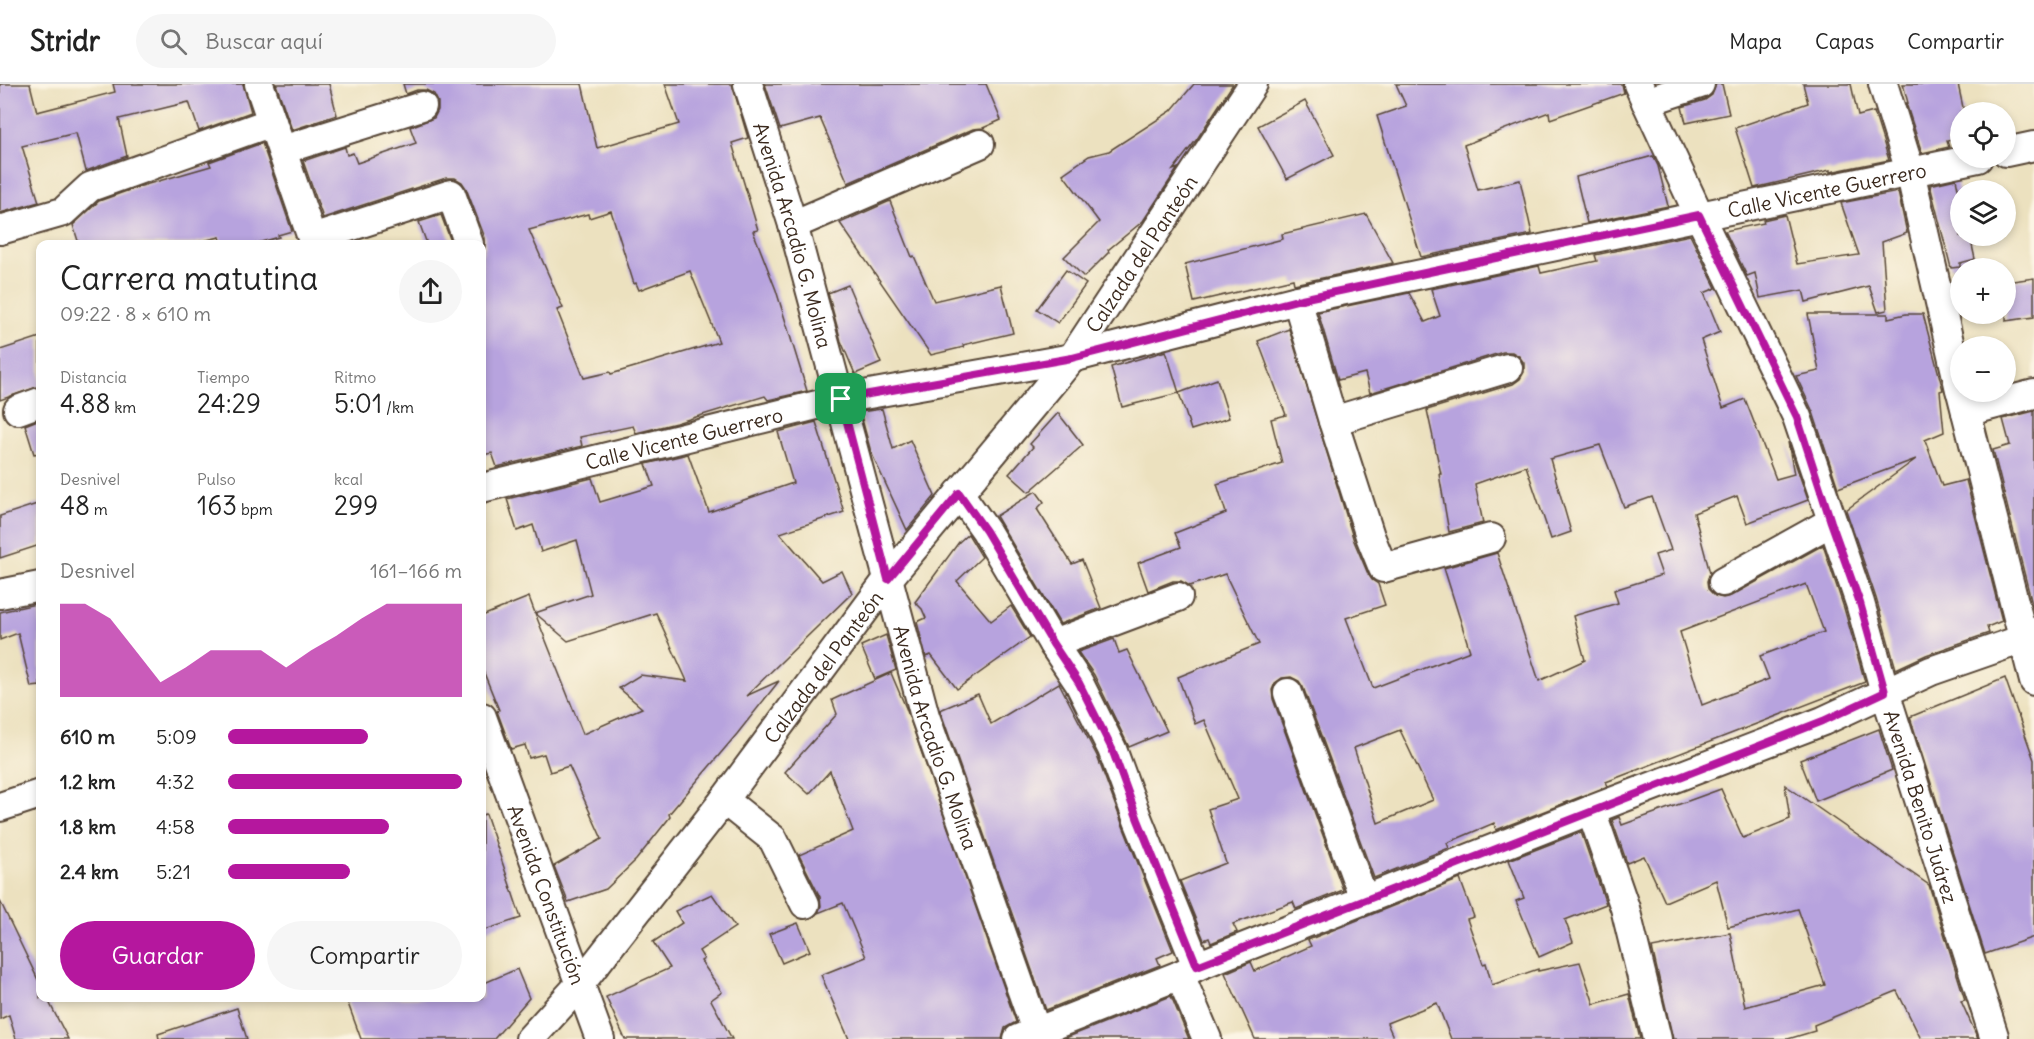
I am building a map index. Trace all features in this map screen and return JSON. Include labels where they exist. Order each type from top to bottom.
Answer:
[{"type":"street","points":[[259,84],[312,240]]},
{"type":"street","name":"Avenida Arcadio G. Molina","points":[[748,84],[793,225],[925,716],[1031,1037]]},
{"type":"street","name":"Calzada del Panteón","points":[[530,1039],[581,983],[724,800],[888,579],[1072,358],[1253,84]]},
{"type":"street","points":[[1642,93],[1700,84]]},
{"type":"street","points":[[1883,84],[1910,171],[1950,346]]},
{"type":"street","name":"Avenida Benito Juárez","points":[[1642,93],[1797,417],[1860,603],[1885,692],[1994,1036]]},
{"type":"street","points":[[282,150],[422,106]]},
{"type":"street","points":[[0,230],[63,212],[90,187],[272,122]]},
{"type":"street","points":[[793,225],[980,144]]},
{"type":"street","points":[[2016,150],[2034,146]]},
{"type":"street","name":"Calle Vicente Guerrero","points":[[486,487],[841,399],[1072,358],[1297,300],[1950,163]]},
{"type":"street","points":[[319,240],[451,194],[468,240]]},
{"type":"street","points":[[1297,300],[1333,421],[1370,536],[1383,568],[1491,538]]},
{"type":"street","points":[[1333,421],[1508,368]]},
{"type":"street","points":[[2016,395],[2034,394]]},
{"type":"street","points":[[1963,402],[2029,635],[2034,681]]},
{"type":"street","points":[[959,493],[986,531],[1053,644],[1079,683],[1112,749],[1188,971],[1207,1039]]},
{"type":"street","points":[[1723,582],[1831,522]]},
{"type":"street","points":[[0,594],[36,587]]},
{"type":"street","points":[[1053,644],[1178,597]]},
{"type":"street","points":[[1031,1037],[1364,899],[1823,721],[1931,671],[2029,635]]},
{"type":"street","points":[[1288,693],[1364,899]]},
{"type":"street","name":"Avenida Constitución","points":[[486,728],[600,1039]]},
{"type":"street","points":[[0,807],[36,795]]},
{"type":"street","points":[[724,800],[773,839],[805,904]]},
{"type":"street","points":[[1591,810],[1624,908],[1657,1039]]},
{"type":"building","points":[[0,84],[30,84],[37,112],[115,92],[113,84],[243,84],[251,112],[199,131],[189,102],[119,119],[127,156],[86,171],[76,133],[22,146],[39,202],[0,213]]},
{"type":"building","points":[[276,84],[329,84],[337,115],[292,130]]},
{"type":"building","points":[[403,84],[582,84],[597,148],[679,124],[665,84],[732,84],[748,138],[732,143],[758,230],[753,231],[776,290],[807,391],[768,400],[765,396],[636,433],[633,426],[580,437],[582,446],[497,467],[492,453],[486,454],[486,240],[466,188],[455,178],[446,178],[323,218],[303,161],[345,147],[347,155],[353,153],[357,163],[416,143],[410,127],[434,118],[438,110],[438,102],[434,94],[426,90],[406,94]],"holes":[[[611,211],[634,284],[636,283],[639,290],[690,271],[719,342],[611,374],[610,372],[584,378],[557,310],[563,308],[529,230],[588,214],[589,218]]]},
{"type":"building","points":[[765,84],[986,84],[1001,120],[983,128],[973,129],[848,183],[820,118],[780,129]]},
{"type":"building","points":[[1194,84],[1233,84],[1197,139],[1173,170],[1178,168],[1143,221],[1108,250],[1109,252],[1084,277],[1064,257],[1099,222],[1063,174],[1089,156],[1109,151],[1171,111]]},
{"type":"building","points":[[1396,84],[1622,84],[1624,93],[1550,119],[1549,112],[1464,145],[1478,190],[1520,180],[1532,234],[1421,257],[1377,116],[1406,106]]},
{"type":"building","points":[[1716,84],[1722,84],[1729,114],[1686,123],[1682,107],[1705,100],[1712,95]]},
{"type":"building","points":[[1803,84],[1851,84],[1858,116],[1874,112],[1889,160],[1830,172],[1830,170],[1754,188],[1735,128],[1808,103]]},
{"type":"building","points":[[1903,84],[1958,84],[1962,102],[1950,102],[1950,140],[1947,141],[1949,147],[1922,153],[1906,103],[1908,103]]},
{"type":"building","points":[[1305,101],[1334,155],[1287,179],[1258,126]]},
{"type":"building","points":[[262,143],[292,231],[268,240],[221,240],[220,237],[207,240],[78,240],[73,225],[99,201],[211,166],[209,162]]},
{"type":"building","points":[[1653,156],[1658,166],[1668,206],[1587,223],[1576,177]]},
{"type":"building","points":[[1950,180],[1950,246],[1972,246],[1975,258],[1950,258],[1950,264],[1930,185]]},
{"type":"building","points":[[1898,192],[1907,233],[1882,242],[1887,310],[1878,312],[1869,286],[1806,302],[1803,290],[1760,298],[1755,273],[1747,276],[1725,231],[1764,223],[1763,220],[1785,215],[1797,264],[1859,255],[1841,203]]},
{"type":"building","points":[[890,201],[912,257],[914,256],[934,301],[1001,285],[1013,333],[931,355],[840,223]]},
{"type":"building","points":[[1366,214],[1393,263],[1294,284],[1293,279],[1194,302],[1185,264],[1283,239],[1282,234]]},
{"type":"building","points":[[441,215],[450,240],[426,240],[419,222]]},
{"type":"building","points":[[1690,235],[1716,288],[1704,293],[1720,332],[1701,340],[1723,408],[1745,399],[1776,479],[1794,474],[1788,442],[1808,500],[1747,523],[1737,496],[1694,513],[1710,573],[1707,581],[1708,589],[1715,596],[1723,598],[1731,596],[1823,545],[1865,682],[1606,782],[1608,786],[1496,830],[1494,823],[1447,843],[1449,848],[1374,878],[1303,687],[1299,681],[1291,677],[1282,678],[1275,683],[1272,690],[1273,699],[1343,890],[1296,909],[1293,902],[1233,924],[1237,932],[1211,943],[1209,938],[1204,940],[1180,881],[1226,863],[1208,809],[1238,799],[1204,720],[1195,724],[1178,677],[1259,644],[1225,574],[1190,586],[1181,581],[1173,581],[1148,591],[1138,563],[1181,547],[1175,533],[1226,513],[1217,484],[1282,463],[1271,419],[1286,415],[1258,341],[1289,329],[1354,541],[1368,574],[1378,584],[1385,605],[1346,618],[1373,688],[1470,651],[1444,568],[1497,553],[1539,681],[1585,660],[1573,616],[1618,603],[1614,590],[1662,575],[1655,555],[1671,550],[1652,497],[1624,507],[1600,445],[1550,459],[1571,532],[1551,539],[1526,466],[1475,484],[1483,523],[1449,532],[1439,474],[1441,474],[1427,410],[1513,384],[1524,372],[1524,363],[1512,352],[1503,352],[1370,393],[1365,373],[1338,380],[1318,312],[1409,293],[1425,322],[1440,316],[1431,289],[1539,266],[1541,273],[1597,261],[1595,255]],"holes":[[[1806,584],[1824,632],[1760,656],[1769,679],[1702,705],[1680,632]],[[1400,730],[1433,800],[1378,823],[1354,748]]]},
{"type":"building","points":[[1066,270],[1086,284],[1058,323],[1037,309]]},
{"type":"building","points":[[2034,278],[2034,317],[2016,320],[2016,281]]},
{"type":"building","points":[[848,285],[881,363],[855,374],[841,341],[828,293]]},
{"type":"building","points":[[1808,314],[1888,314],[1888,318],[1906,314],[1923,314],[1943,390],[1940,391],[1944,432],[1925,440],[1942,486],[1966,480],[2002,621],[1987,627],[1989,633],[1926,655],[1896,669],[1876,598],[1846,510],[1916,459],[1838,488],[1813,412],[1796,376],[1819,371]]},
{"type":"building","points":[[36,338],[36,387],[0,400],[0,350]]},
{"type":"building","points":[[1166,351],[1179,393],[1122,407],[1111,367]]},
{"type":"building","points":[[1217,379],[1229,418],[1191,430],[1179,393]]},
{"type":"building","points":[[882,409],[893,449],[910,440],[935,496],[907,530],[871,452],[860,412]]},
{"type":"building","points":[[2034,411],[2033,608],[1993,450],[2010,445],[2003,419]]},
{"type":"building","points":[[1058,413],[1083,445],[1029,492],[1009,474],[1033,447],[1030,444]]},
{"type":"building","points":[[36,421],[36,454],[34,454],[25,425]]},
{"type":"building","points":[[816,422],[844,512],[780,533],[822,581],[842,571],[852,593],[746,696],[779,681],[669,814],[670,817],[636,860],[606,889],[568,902],[554,866],[602,839],[569,766],[550,772],[544,754],[529,758],[525,745],[511,749],[486,678],[486,614],[529,597],[535,613],[591,594],[577,540],[541,552],[533,525],[517,531],[507,499],[592,478],[600,502],[654,486],[646,464],[688,454],[709,512],[793,483],[778,432]],"holes":[[[535,613],[568,641],[656,613],[687,681],[640,675],[619,688],[642,708],[583,734]]]},
{"type":"building","points":[[1036,491],[1044,502],[1037,509],[1072,564],[1082,560],[1101,608],[1060,624],[996,516]]},
{"type":"building","points":[[36,504],[36,546],[0,558],[0,516]]},
{"type":"building","points":[[968,534],[982,557],[957,581],[991,621],[1011,606],[1030,637],[957,689],[931,655],[926,657],[917,622],[926,618],[922,609],[915,602],[959,542]]},
{"type":"building","points":[[36,604],[36,686],[31,687],[18,633],[0,640],[0,612]]},
{"type":"building","points":[[886,635],[896,670],[875,679],[861,646]]},
{"type":"building","points":[[1114,639],[1119,653],[1127,650],[1167,731],[1129,747],[1094,675],[1078,652]]},
{"type":"building","points":[[891,673],[906,708],[1016,1022],[1005,1028],[1002,1039],[849,1039],[821,975],[866,957],[843,903],[818,913],[821,906],[820,897],[799,855],[853,831],[830,771],[809,794],[785,772],[837,714],[832,700]]},
{"type":"building","points":[[2005,678],[2034,760],[2034,937],[1985,954],[1910,717]]},
{"type":"building","points":[[1059,683],[1097,756],[1173,951],[1157,958],[1160,965],[1046,1010],[940,710],[978,694],[991,724]]},
{"type":"building","points":[[1879,729],[1892,770],[1816,801],[1800,760]]},
{"type":"building","points":[[1785,785],[1929,885],[1965,1000],[1961,1001],[1978,1039],[1921,1039],[1897,991],[1814,1025],[1815,1031],[1788,1039],[1673,1039],[1652,948],[1730,933],[1745,1007],[1825,985],[1798,909],[1728,927],[1716,880],[1665,902],[1644,856],[1627,863],[1612,820],[1619,817],[1622,825],[1721,789],[1743,838],[1790,819]]},
{"type":"building","points":[[486,814],[521,918],[486,930]]},
{"type":"building","points":[[1581,832],[1606,904],[1565,920],[1573,942],[1539,957],[1516,901],[1524,898],[1509,860]]},
{"type":"building","points":[[1460,879],[1474,917],[1467,919],[1483,964],[1486,963],[1492,985],[1538,969],[1538,971],[1580,962],[1594,1004],[1629,994],[1640,1039],[1451,1039],[1437,1003],[1387,1023],[1394,1039],[1255,1039],[1225,973],[1251,962],[1255,971],[1311,946],[1308,940]]},
{"type":"building","points":[[712,894],[735,927],[699,951],[704,959],[701,961],[722,992],[711,1000],[732,1039],[625,1039],[606,997],[670,968],[653,942],[682,923],[675,911]]},
{"type":"building","points":[[0,901],[36,976],[36,1002],[49,1002],[68,1039],[16,1039],[9,1015],[0,1019]]},
{"type":"building","points":[[798,923],[810,951],[782,963],[769,934]]},
{"type":"building","points":[[517,969],[529,998],[494,1039],[361,1039],[347,1002],[486,1002],[486,982]]},
{"type":"building","points":[[1171,996],[1189,1039],[1063,1039]]},
{"type":"building","points":[[237,1008],[247,1039],[159,1039],[158,1034]]},
{"type":"route","points":[[1699,215],[1797,417],[1860,603],[1885,692],[1823,721],[1197,966],[1112,749],[1079,683],[1053,644],[986,531],[959,493],[888,579],[841,399],[1072,358],[1297,300],[1699,215]]}]
